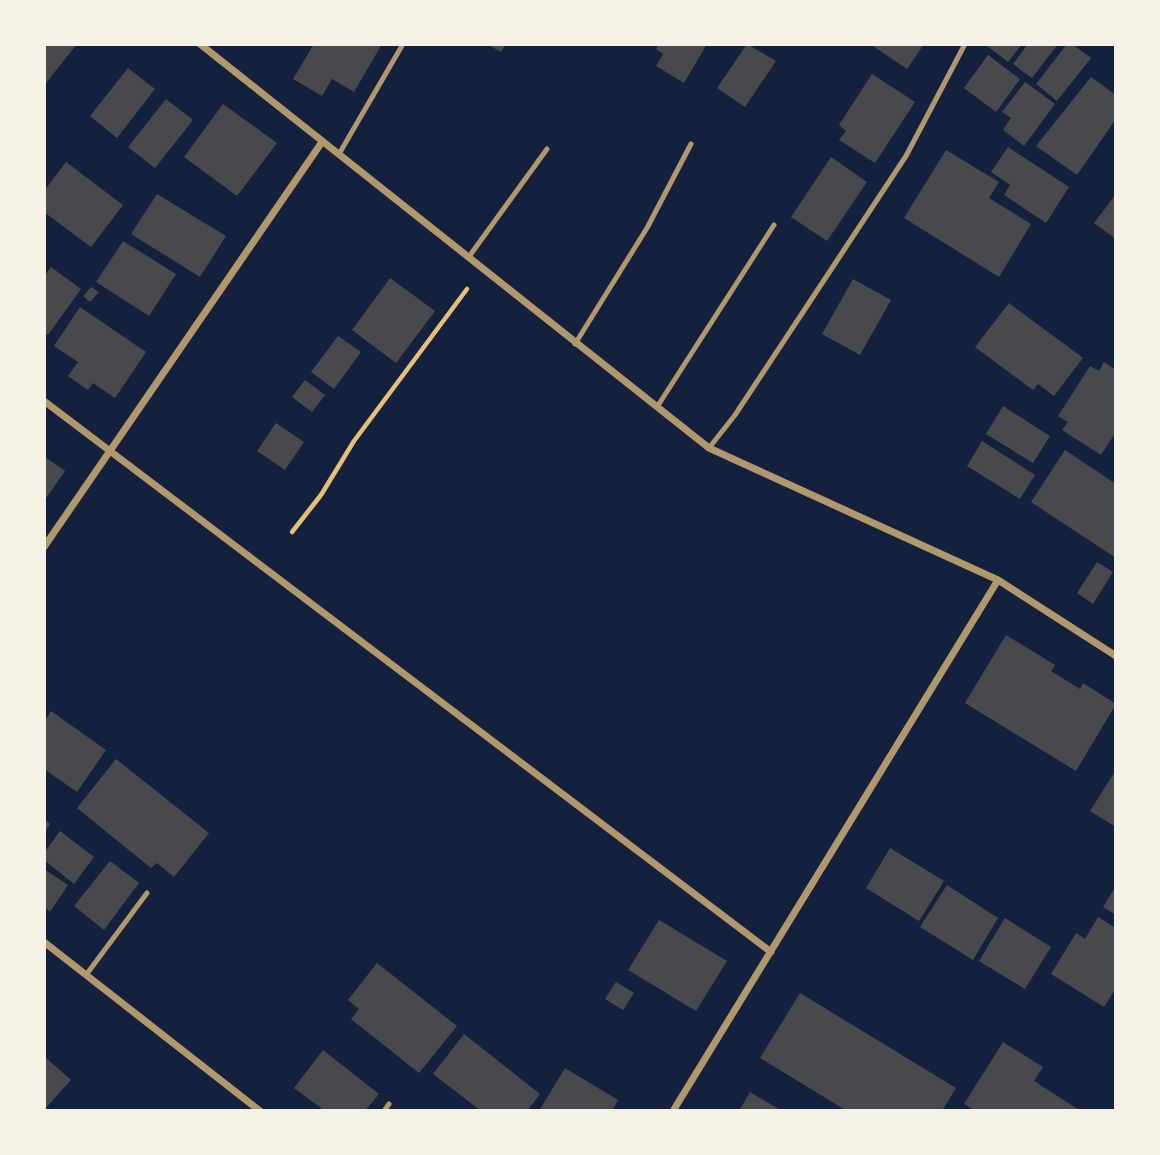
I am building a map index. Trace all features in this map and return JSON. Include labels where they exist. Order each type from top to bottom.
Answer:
[{"type":"street","points":[[200,44],[709,449],[998,580],[1116,656]]},
{"type":"street","points":[[44,547],[322,142]]},
{"type":"street","points":[[44,401],[771,952]]},
{"type":"street","points":[[673,1111],[998,580]]},
{"type":"street","points":[[44,942],[260,1111]]},
{"type":"lane","points":[[339,154],[403,44]]},
{"type":"lane","points":[[709,449],[735,415],[906,156],[965,44]]},
{"type":"lane","points":[[575,344],[647,228],[691,144]]},
{"type":"lane","points":[[468,258],[547,149]]},
{"type":"lane","points":[[657,407],[774,225]]},
{"type":"lane","points":[[86,975],[147,893]]},
{"type":"lane","points":[[384,1111],[389,1104]]},
{"type":"path","points":[[292,532],[321,495],[354,441],[482,269]]},
{"type":"building","points":[[44,44],[77,44],[46,83],[44,81]]},
{"type":"building","points":[[314,44],[382,44],[354,92],[332,79],[322,96],[293,79]]},
{"type":"building","points":[[487,44],[506,44],[501,52]]},
{"type":"building","points":[[659,44],[707,44],[684,83],[656,66],[663,54],[656,49]]},
{"type":"building","points":[[747,44],[776,61],[745,107],[717,88]]},
{"type":"building","points":[[924,44],[907,69],[873,46]]},
{"type":"building","points":[[1022,44],[1008,62],[987,46]]},
{"type":"building","points":[[1028,44],[1058,44],[1032,78],[1013,64]]},
{"type":"building","points":[[1067,44],[1072,44],[1091,58],[1057,101],[1036,84]]},
{"type":"building","points":[[988,55],[1020,79],[996,112],[964,88]]},
{"type":"building","points":[[128,68],[155,89],[117,138],[90,116]]},
{"type":"building","points":[[872,74],[915,102],[875,163],[839,140],[846,131],[839,125]]},
{"type":"building","points":[[1091,77],[1116,95],[1116,119],[1077,175],[1036,146]]},
{"type":"building","points":[[1025,82],[1055,104],[1024,146],[1003,130],[1011,118],[1002,112]]},
{"type":"building","points":[[166,99],[193,120],[155,168],[128,147]]},
{"type":"building","points":[[223,104],[277,143],[237,196],[184,157]]},
{"type":"building","points":[[1008,147],[1069,187],[1046,223],[1004,195],[1010,185],[991,172]]},
{"type":"building","points":[[946,150],[999,182],[989,198],[1031,224],[999,277],[904,218]]},
{"type":"building","points":[[831,157],[867,182],[827,241],[791,217]]},
{"type":"building","points":[[66,162],[123,205],[91,247],[44,212],[44,191]]},
{"type":"building","points":[[157,194],[226,236],[200,277],[131,234]]},
{"type":"building","points":[[1116,194],[1116,239],[1094,223]]},
{"type":"building","points":[[123,241],[176,274],[149,316],[96,282]]},
{"type":"building","points":[[51,267],[81,289],[48,335],[44,332],[44,277]]},
{"type":"building","points":[[390,278],[435,311],[396,363],[352,330]]},
{"type":"building","points":[[853,279],[891,300],[860,355],[822,334]]},
{"type":"building","points":[[91,287],[99,292],[90,302],[83,296]]},
{"type":"building","points":[[1009,303],[1083,358],[1054,396],[1038,384],[1033,390],[975,347]]},
{"type":"building","points":[[80,307],[146,352],[115,398],[93,383],[88,390],[68,376],[78,362],[54,346]]},
{"type":"building","points":[[338,336],[361,352],[334,389],[311,372]]},
{"type":"building","points":[[1104,362],[1116,370],[1116,432],[1101,455],[1062,430],[1068,422],[1058,416],[1090,366],[1099,371]]},
{"type":"building","points":[[305,380],[325,395],[312,412],[292,397]]},
{"type":"building","points":[[1003,406],[1050,436],[1033,463],[986,434]]},
{"type":"building","points":[[276,423],[304,442],[285,470],[257,451]]},
{"type":"building","points":[[982,441],[1035,475],[1020,499],[967,466]]},
{"type":"building","points":[[1065,450],[1116,484],[1116,558],[1031,502]]},
{"type":"building","points":[[44,456],[65,471],[44,501]]},
{"type":"building","points":[[1097,562],[1113,572],[1093,604],[1077,593]]},
{"type":"building","points":[[1006,635],[1055,665],[1051,671],[1080,689],[1083,683],[1116,704],[1076,771],[965,703]]},
{"type":"building","points":[[51,711],[106,750],[77,792],[44,769],[44,722]]},
{"type":"building","points":[[116,759],[209,833],[174,877],[157,863],[151,868],[77,808]]},
{"type":"building","points":[[1116,770],[1116,827],[1090,811]]},
{"type":"building","points":[[44,819],[50,824],[44,833]]},
{"type":"building","points":[[60,831],[94,857],[74,884],[44,860],[44,853]]},
{"type":"building","points":[[890,848],[944,881],[919,921],[866,888]]},
{"type":"building","points":[[110,861],[139,883],[104,930],[74,906]]},
{"type":"building","points":[[44,869],[68,885],[50,912],[44,907]]},
{"type":"building","points":[[947,885],[998,918],[973,960],[920,927]]},
{"type":"building","points":[[1116,886],[1116,915],[1103,907]]},
{"type":"building","points":[[1098,917],[1116,928],[1116,988],[1104,1007],[1051,974],[1076,933],[1085,939]]},
{"type":"building","points":[[1005,918],[1051,947],[1025,989],[979,961]]},
{"type":"building","points":[[659,920],[727,961],[696,1011],[628,970]]},
{"type":"building","points":[[377,963],[457,1026],[419,1073],[351,1019],[359,1009],[348,1000]]},
{"type":"building","points":[[616,982],[634,993],[623,1010],[605,999]]},
{"type":"building","points":[[800,993],[956,1088],[942,1111],[847,1111],[760,1058]]},
{"type":"building","points":[[464,1034],[540,1094],[527,1111],[481,1111],[433,1074]]},
{"type":"building","points":[[1003,1042],[1043,1067],[1034,1081],[1081,1111],[976,1111],[964,1104]]},
{"type":"building","points":[[323,1050],[379,1094],[365,1111],[320,1111],[321,1108],[294,1088]]},
{"type":"building","points":[[44,1056],[71,1080],[44,1110]]},
{"type":"building","points":[[565,1068],[618,1100],[612,1111],[539,1111]]},
{"type":"building","points":[[750,1092],[782,1111],[739,1111]]}]
